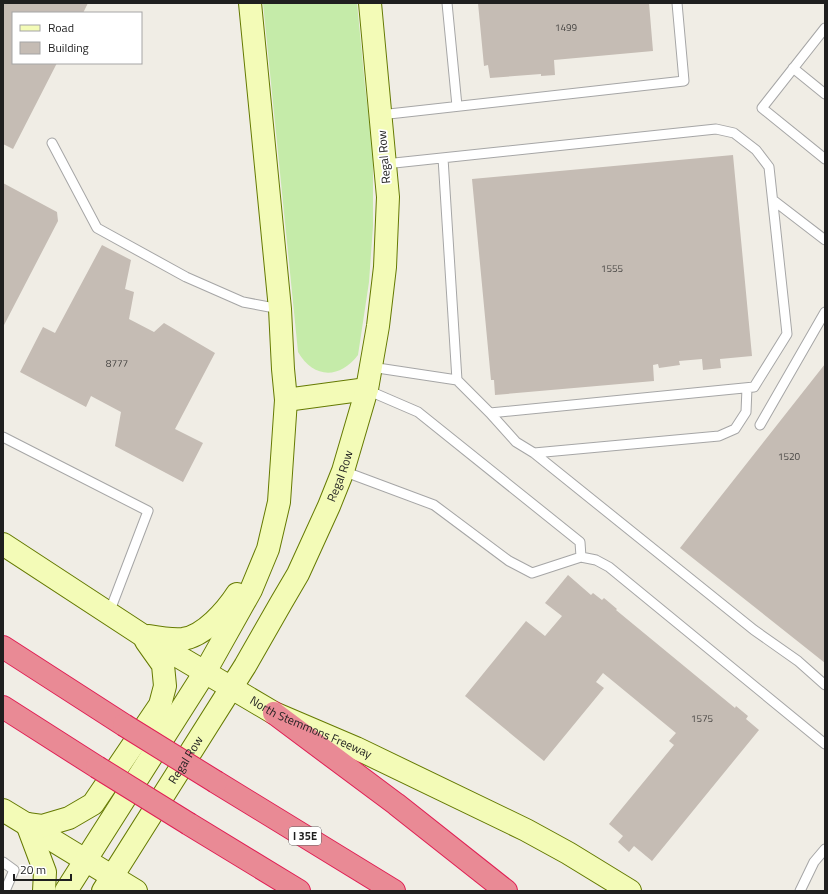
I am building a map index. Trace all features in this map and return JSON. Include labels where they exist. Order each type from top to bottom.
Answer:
[{"type":"highway","name":"I 35E","points":[[3,647],[124,725],[394,891]]},
{"type":"highway","points":[[3,707],[299,891]]},
{"type":"highway","points":[[274,713],[396,804],[506,891]]},
{"type":"main road","points":[[66,891],[205,672],[251,590],[268,549],[279,502],[286,400],[280,309],[250,3]]},
{"type":"main road","name":"Regal Row","points":[[108,883],[247,662],[298,574],[343,471],[367,390],[378,326],[385,267],[388,197],[370,3]]},
{"type":"main road","points":[[286,400],[367,390]]},
{"type":"main road","name":"North Stemmons Freeway","points":[[3,544],[142,635],[274,713],[356,748],[526,830],[568,853],[630,891]]},
{"type":"main road","points":[[142,635],[168,639],[185,638],[198,633],[213,622],[228,607],[268,549]]},
{"type":"main road","points":[[27,824],[42,826],[69,818],[93,804],[160,705],[165,686],[163,665],[142,635]]},
{"type":"main road","points":[[3,810],[86,860],[108,883],[136,891]]},
{"type":"main road","points":[[27,824],[45,872],[44,891]]},
{"type":"lane","points":[[447,3],[457,106]]},
{"type":"lane","points":[[380,115],[684,81],[677,3]]},
{"type":"lane","points":[[825,28],[762,108],[825,159]]},
{"type":"lane","points":[[793,68],[825,94]]},
{"type":"lane","points":[[385,164],[716,129],[734,133],[756,150],[769,167],[787,334],[754,387],[490,413]]},
{"type":"lane","points":[[52,143],[97,228],[186,277],[243,302],[280,309]]},
{"type":"lane","points":[[443,158],[457,380]]},
{"type":"lane","points":[[773,200],[825,240]]},
{"type":"lane","points":[[760,425],[825,312]]},
{"type":"lane","points":[[371,367],[457,380],[516,442],[534,453],[754,630],[825,684]]},
{"type":"lane","points":[[534,453],[719,436],[735,429],[746,412],[747,388]]},
{"type":"lane","points":[[367,390],[418,412],[580,542],[582,557]]},
{"type":"lane","points":[[3,437],[148,511],[109,613]]},
{"type":"lane","points":[[343,471],[434,505],[509,561],[532,573],[582,557],[596,560],[609,567],[825,744]]},
{"type":"lane","points":[[800,891],[814,862],[825,849]]},
{"type":"lane","points":[[3,862],[14,870],[5,891]]},
{"type":"green space","points":[[263,3],[357,3],[373,152],[373,226],[369,282],[358,355],[343,369],[335,372],[326,373],[311,367],[304,361],[298,352]]},
{"type":"building","points":[[3,3],[88,3],[84,12],[12,12],[12,64],[56,64],[13,149],[3,144]]},
{"type":"building","points":[[478,3],[649,3],[653,51],[554,60],[555,75],[541,76],[541,74],[490,78],[488,65],[484,66]]},
{"type":"building","points":[[733,155],[752,356],[720,359],[721,368],[703,370],[702,359],[679,361],[680,365],[659,368],[658,364],[653,365],[654,381],[495,395],[494,380],[491,380],[472,179]]},
{"type":"building","points":[[3,183],[57,212],[58,221],[3,327]]},
{"type":"building","points":[[102,245],[131,260],[125,289],[134,292],[129,319],[154,332],[164,323],[215,353],[175,429],[203,443],[183,482],[115,446],[121,412],[91,396],[86,407],[20,372],[43,327],[55,333]]},
{"type":"building","points":[[825,364],[825,663],[680,548]]},
{"type":"building","points":[[568,575],[591,595],[593,593],[602,600],[604,598],[617,609],[616,610],[735,708],[736,706],[748,716],[746,719],[759,730],[652,861],[634,846],[629,852],[618,842],[623,836],[609,824],[674,745],[669,741],[676,733],[603,673],[596,682],[604,688],[544,761],[465,696],[526,621],[545,636],[562,616],[545,603]]}]
